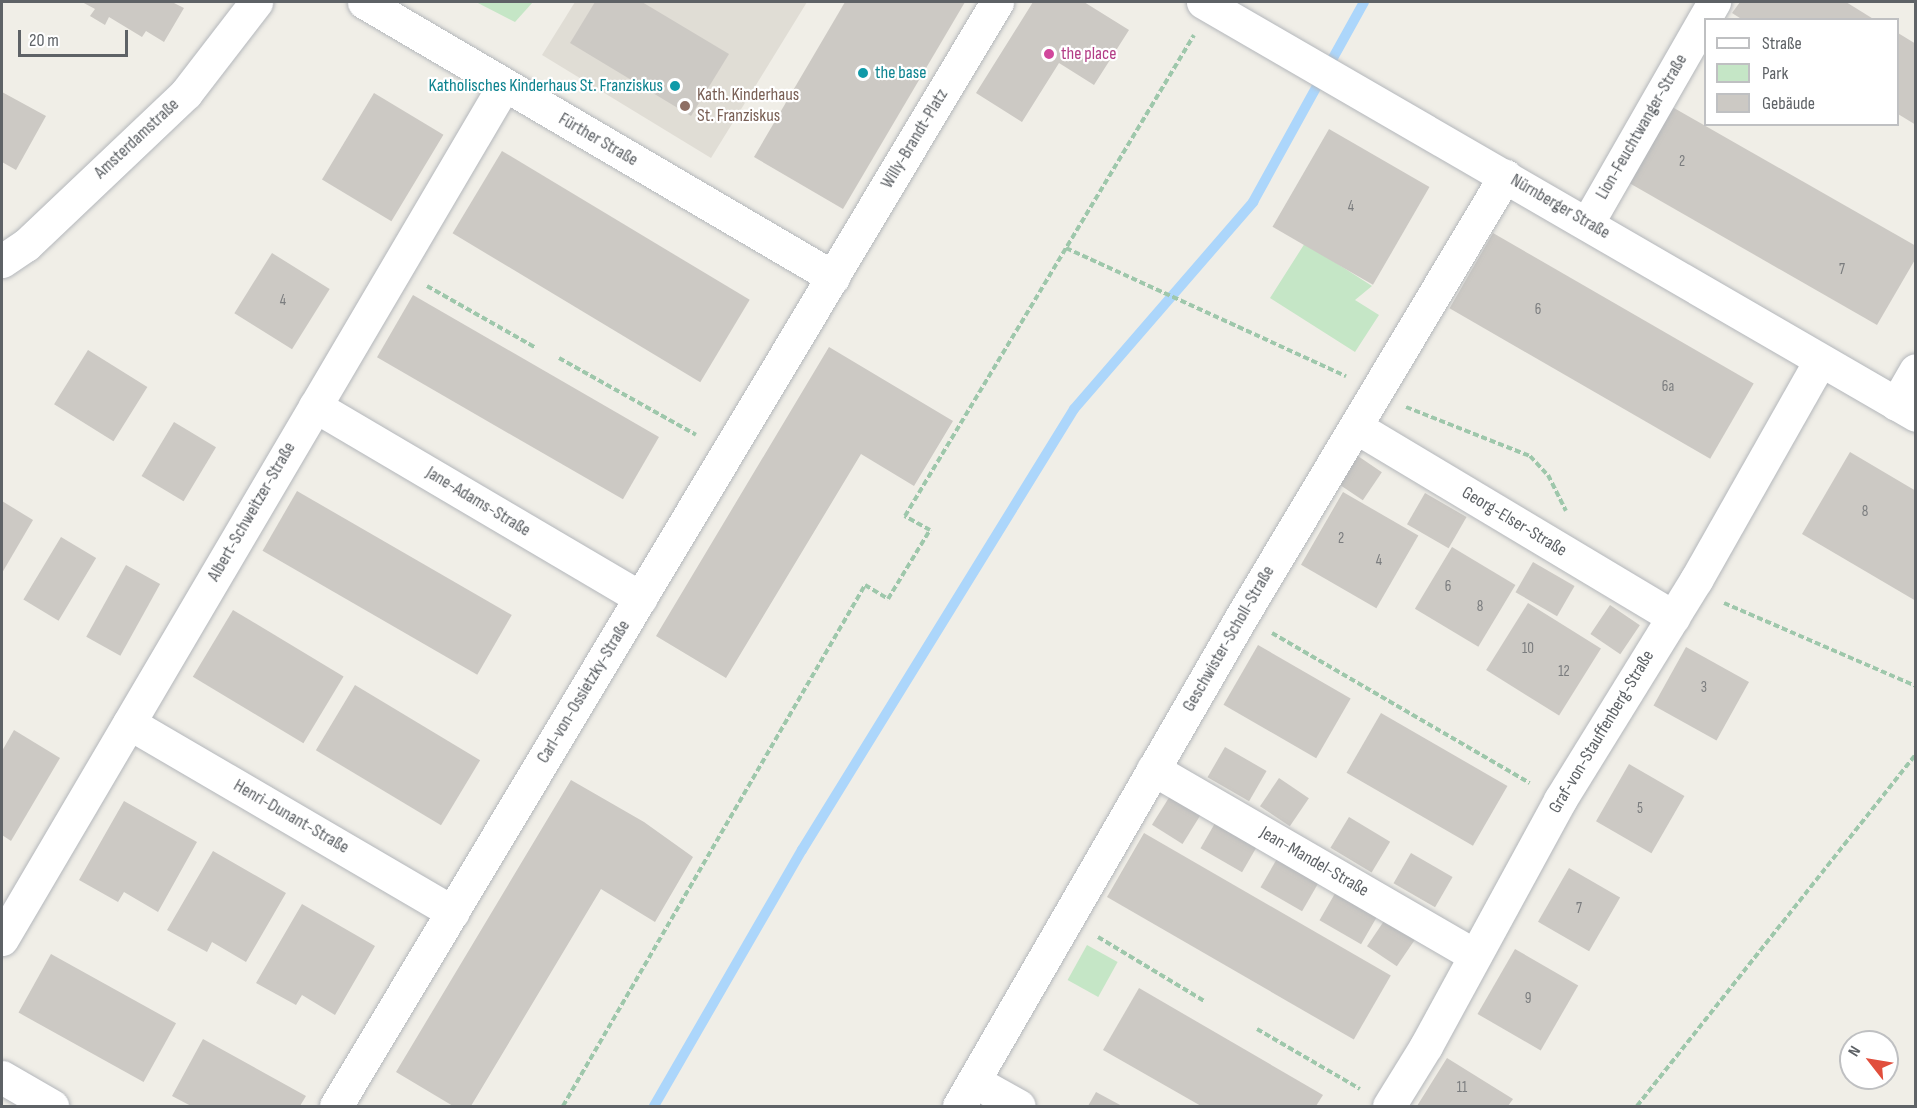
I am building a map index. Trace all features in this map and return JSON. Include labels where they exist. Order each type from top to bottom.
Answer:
[{"type":"street","name":"Amsterdamstraße","points":[[10,245],[186,93],[256,2]]},
{"type":"street","name":"Fürther Straße","points":[[364,2],[833,277]]},
{"type":"street","name":"Willy-Brandt-Platz","points":[[833,277],[997,2]]},
{"type":"street","name":"Lion-Feuchtwanger-Straße","points":[[1705,18],[1714,2]]},
{"type":"street","name":"Nürnberger Straße","points":[[1207,4],[1588,222],[1820,361],[1906,409]]},
{"type":"street","name":"Lion-Feuchtwanger-Straße","points":[[1588,222],[1704,19]]},
{"type":"street","name":"Albert-Schweitzer-Straße","points":[[2,939],[504,84]]},
{"type":"street","name":"Geschwister-Scholl-Straße","points":[[967,1094],[1066,918],[1242,616],[1505,176]]},
{"type":"street","name":"Carl-von-Ossietzky-Straße","points":[[336,1107],[833,277]]},
{"type":"street","name":"Graf-von-Stauffenberg-Straße","points":[[1389,1106],[1475,956],[1560,800],[1673,617],[1820,361]]},
{"type":"street","points":[[1906,409],[1916,370]]},
{"type":"street","name":"Jane-Adams-Straße","points":[[315,406],[641,598]]},
{"type":"street","name":"Georg-Elser-Straße","points":[[1356,427],[1673,617]]},
{"type":"street","name":"Henri-Dunant-Straße","points":[[129,723],[453,912]]},
{"type":"street","name":"Jean-Mandel-Straße","points":[[1153,769],[1475,956]]},
{"type":"street","points":[[2,1077],[52,1107]]},
{"type":"street","points":[[967,1094],[1019,1107]]},
{"type":"path","points":[[563,1107],[864,585],[888,599],[930,530],[904,516],[1066,248],[1207,4]]},
{"type":"path","points":[[1066,248],[1376,392],[1530,456],[1548,475],[1569,517]]},
{"type":"path","points":[[395,267],[536,348]]},
{"type":"path","points":[[559,358],[728,453]]},
{"type":"path","points":[[1690,588],[1916,686]]},
{"type":"path","points":[[1242,616],[1560,800]]},
{"type":"path","points":[[1636,1107],[1916,754]]},
{"type":"path","points":[[1066,918],[1204,1001]]},
{"type":"path","points":[[1257,1029],[1389,1106]]},
{"type":"shaded area","name":"Kath. Kinderhaus St. Franziskus","points":[[575,2],[807,2],[711,158],[542,55]]},
{"type":"green space","points":[[476,2],[533,2],[515,22]]},
{"type":"green space","points":[[1305,243],[1372,286],[1355,300],[1379,315],[1355,352],[1270,298]]},
{"type":"green space","points":[[1087,945],[1118,962],[1098,997],[1068,980]]},
{"type":"building","points":[[82,2],[172,2],[184,8],[164,42],[146,31],[142,37],[109,17],[105,25],[90,16],[95,9]]},
{"type":"building","name":"Katholisches Kinderhaus St. Franziskus","points":[[595,2],[642,2],[729,54],[691,116],[570,43]]},
{"type":"building","name":"the base","points":[[845,2],[965,2],[843,209],[754,157]]},
{"type":"building","points":[[1033,2],[1084,2],[1129,30],[1094,85],[1059,63],[1022,122],[976,93]]},
{"type":"building","points":[[1740,2],[1846,2],[1872,18],[1740,18],[1732,13]]},
{"type":"building","points":[[1899,34],[1916,44],[1916,125],[1899,115]]},
{"type":"building","points":[[2,92],[46,116],[16,170],[2,162]]},
{"type":"building","points":[[374,93],[443,135],[391,221],[322,180]]},
{"type":"building","points":[[1667,104],[1916,246],[1916,258],[1877,325],[1624,180]]},
{"type":"building","points":[[1329,129],[1429,187],[1373,285],[1272,227]]},
{"type":"building","points":[[502,151],[750,300],[700,382],[453,233]]},
{"type":"building","points":[[1493,233],[1754,383],[1710,459],[1450,308]]},
{"type":"building","points":[[272,253],[330,289],[292,349],[234,313]]},
{"type":"building","points":[[413,295],[659,437],[623,499],[377,357]]},
{"type":"building","points":[[829,347],[953,421],[914,486],[861,454],[726,678],[656,636]]},
{"type":"building","points":[[88,350],[147,387],[113,441],[54,404]]},
{"type":"building","points":[[174,422],[216,447],[184,501],[142,476]]},
{"type":"building","points":[[1352,452],[1382,472],[1363,500],[1333,480]]},
{"type":"building","points":[[1850,452],[1916,491],[1916,601],[1802,534]]},
{"type":"building","points":[[297,491],[512,615],[477,675],[262,551]]},
{"type":"building","points":[[1343,492],[1418,535],[1376,608],[1301,565]]},
{"type":"building","points":[[1425,493],[1467,517],[1449,548],[1407,524]]},
{"type":"building","points":[[2,501],[33,520],[2,573]]},
{"type":"building","points":[[61,537],[96,558],[59,621],[23,600]]},
{"type":"building","points":[[1452,547],[1515,585],[1478,647],[1415,609]]},
{"type":"building","points":[[1533,562],[1575,586],[1557,616],[1516,592]]},
{"type":"building","points":[[126,565],[160,584],[120,656],[86,637]]},
{"type":"building","points":[[1528,603],[1601,649],[1559,716],[1486,670]]},
{"type":"building","points":[[1610,605],[1640,625],[1620,654],[1590,634]]},
{"type":"building","points":[[233,610],[344,676],[303,743],[193,677]]},
{"type":"building","points":[[1258,645],[1351,698],[1316,758],[1224,705]]},
{"type":"building","points":[[1686,647],[1749,682],[1716,741],[1654,706]]},
{"type":"building","points":[[355,685],[480,760],[441,825],[316,750]]},
{"type":"building","points":[[1381,713],[1507,786],[1473,846],[1346,773]]},
{"type":"building","points":[[14,730],[60,758],[11,841],[2,835],[2,751]]},
{"type":"building","points":[[1225,747],[1267,771],[1249,801],[1208,777]]},
{"type":"building","points":[[1629,764],[1684,796],[1651,853],[1596,821]]},
{"type":"building","points":[[1279,778],[1309,798],[1290,826],[1260,806]]},
{"type":"building","points":[[571,780],[644,822],[693,857],[655,922],[601,889],[471,1106],[453,1106],[396,1072]]},
{"type":"building","points":[[1170,796],[1201,815],[1183,844],[1152,825]]},
{"type":"building","points":[[124,801],[197,842],[158,912],[124,892],[118,902],[79,880]]},
{"type":"building","points":[[1349,817],[1390,842],[1372,873],[1330,848]]},
{"type":"building","points":[[1218,818],[1260,842],[1242,872],[1200,848]]},
{"type":"building","points":[[1144,833],[1391,975],[1354,1040],[1107,897]]},
{"type":"building","points":[[213,851],[286,893],[246,962],[212,942],[207,952],[167,930]]},
{"type":"building","points":[[1411,853],[1453,877],[1435,907],[1394,883]]},
{"type":"building","points":[[1278,857],[1320,881],[1302,911],[1260,887]]},
{"type":"building","points":[[1569,868],[1620,898],[1589,951],[1538,922]]},
{"type":"building","points":[[1337,890],[1379,914],[1361,944],[1320,920]]},
{"type":"building","points":[[302,904],[375,946],[335,1015],[302,995],[296,1005],[256,983]]},
{"type":"building","points":[[1386,918],[1416,938],[1397,966],[1367,946]]},
{"type":"building","points":[[1515,949],[1578,986],[1541,1050],[1478,1014]]},
{"type":"building","points":[[51,954],[176,1023],[144,1082],[19,1013]]},
{"type":"building","points":[[1139,988],[1323,1095],[1316,1106],[1201,1106],[1103,1050]]},
{"type":"building","points":[[203,1039],[306,1096],[300,1106],[191,1106],[172,1096]]},
{"type":"building","points":[[1447,1058],[1513,1099],[1508,1106],[1417,1106]]},
{"type":"building","points":[[1096,1092],[1122,1106],[1088,1106]]},
{"type":"waterway","points":[[1333,58],[1364,2]]},
{"type":"waterway","points":[[654,1106],[802,850],[1074,409],[1253,202],[1317,86]]},
{"type":"place","name":"the place","points":[[1049,54]]},
{"type":"place","name":"the base","points":[[863,73]]},
{"type":"place","name":"Katholisches Kinderhaus St. Franziskus","points":[[675,86]]},
{"type":"place","name":"Kath. Kinderhaus St. Franziskus","points":[[685,106]]}]
